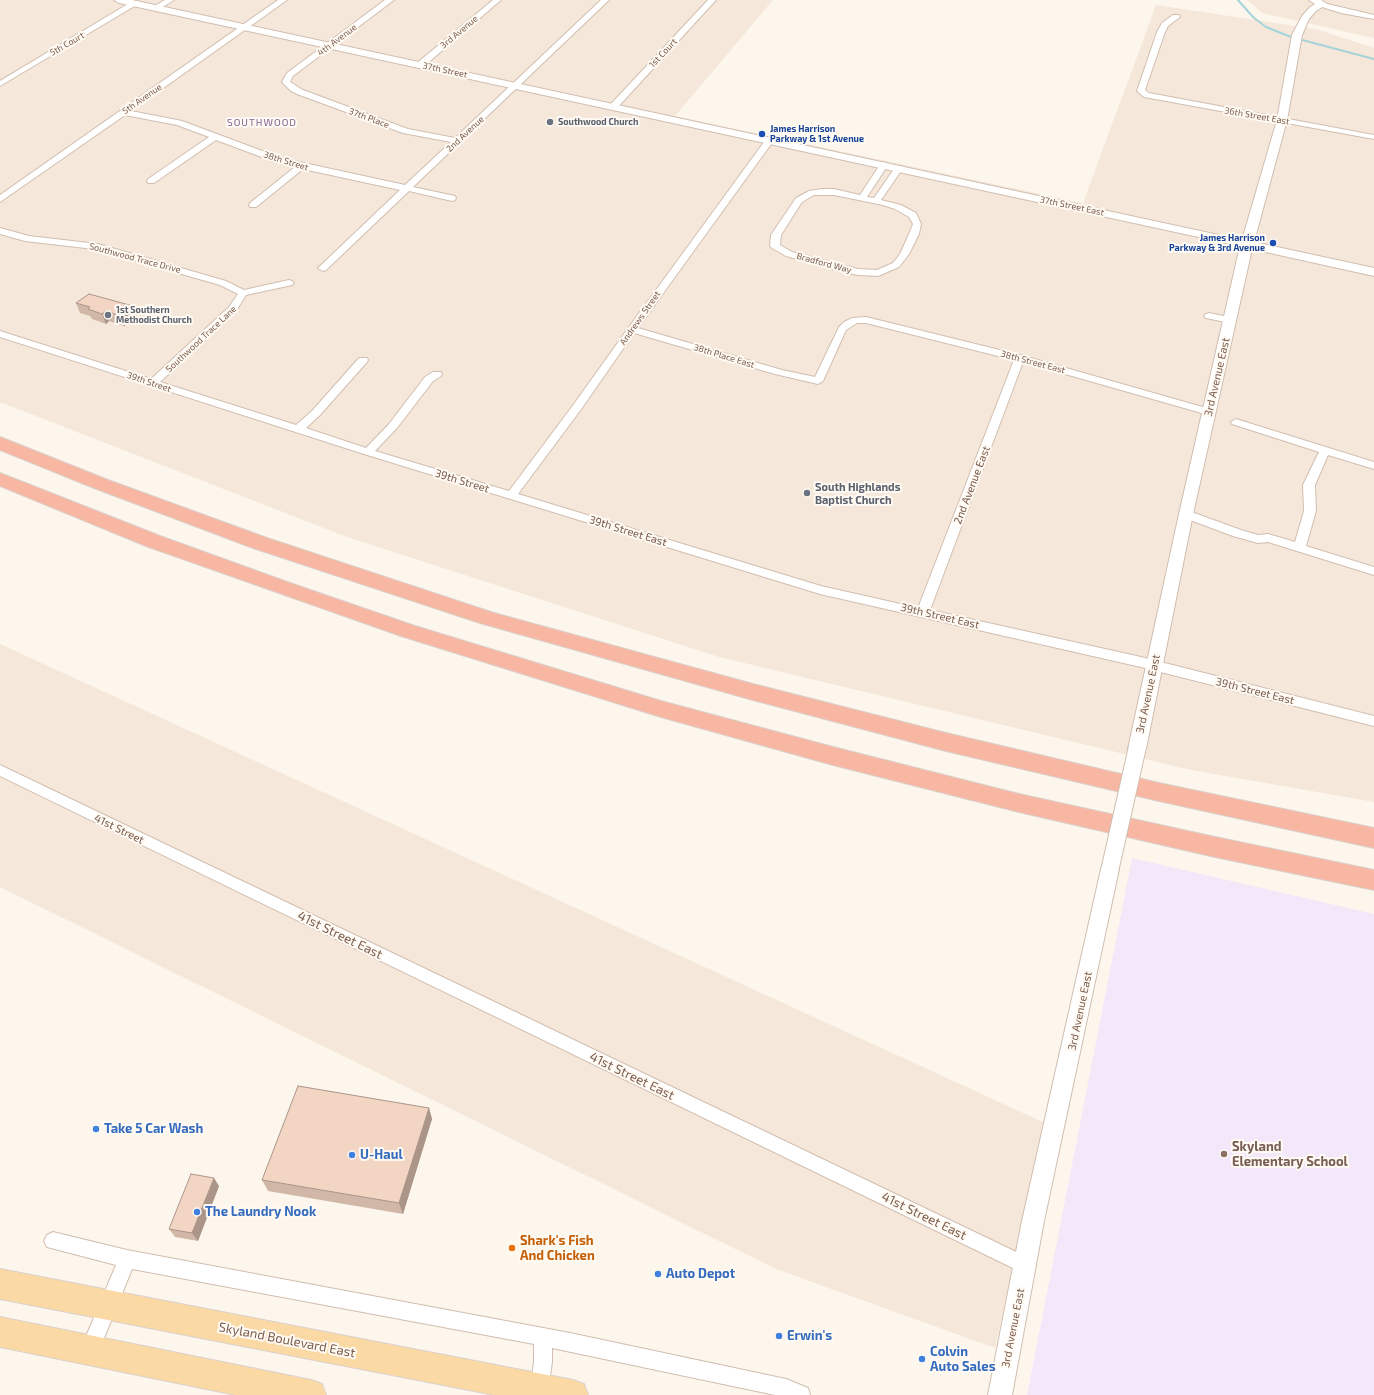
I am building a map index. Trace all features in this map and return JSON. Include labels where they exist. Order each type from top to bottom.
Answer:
[{"type":"highway","points":[[0,443],[101,484],[260,543],[487,618],[552,637],[753,692],[946,742],[1158,792],[1374,838]]},
{"type":"highway","points":[[0,479],[153,541],[283,588],[416,634],[654,707],[826,754],[1019,803],[1215,847],[1374,880]]},
{"type":"main road","name":"Skyland Boulevard East","points":[[0,1284],[538,1391],[573,1395]]},
{"type":"main road","points":[[0,1332],[311,1395]]},
{"type":"street","name":"37th Street","points":[[119,0],[770,140]]},
{"type":"street","points":[[155,8],[170,0]]},
{"type":"street","name":"5th Avenue","points":[[0,199],[283,0]]},
{"type":"street","name":"4th Avenue","points":[[286,82],[290,75],[390,0]]},
{"type":"street","name":"3rd Avenue","points":[[420,65],[497,0]]},
{"type":"street","name":"2nd Avenue","points":[[323,268],[605,0]]},
{"type":"street","name":"1st Court","points":[[614,106],[712,0]]},
{"type":"street","points":[[1318,2],[1340,10],[1374,17]]},
{"type":"street","name":"3rd Avenue East","points":[[1000,1395],[1025,1265],[1186,514],[1247,244],[1282,120],[1297,38],[1305,18],[1318,2]]},
{"type":"street","name":"5th Court","points":[[0,84],[134,4]]},
{"type":"street","name":"36th Street East","points":[[1176,17],[1165,25],[1161,32],[1141,91],[1147,95],[1374,137]]},
{"type":"street","name":"37th Place","points":[[286,82],[294,90],[406,131],[457,141]]},
{"type":"street","name":"38th Street","points":[[124,112],[179,124],[278,160],[452,198]]},
{"type":"street","points":[[151,181],[214,137]]},
{"type":"street","name":"37th Street East","points":[[770,140],[1374,272]]},
{"type":"street","name":"Andrews Street","points":[[511,496],[578,406],[632,329],[770,140]]},
{"type":"street","points":[[862,198],[884,165]]},
{"type":"street","points":[[252,205],[301,166]]},
{"type":"street","points":[[876,201],[899,168]]},
{"type":"street","name":"Bradford Way","points":[[834,192],[862,198],[898,207],[908,211],[914,216],[916,224],[914,234],[904,254],[896,265],[887,270],[878,273],[858,272],[838,268],[789,254],[775,246],[776,235],[799,200],[806,196],[812,193],[834,192]]},
{"type":"street","name":"Southwood Trace Drive","points":[[0,231],[28,239],[95,246],[223,283],[243,293]]},
{"type":"street","points":[[243,293],[290,283]]},
{"type":"street","name":"Southwood Trace Lane","points":[[154,382],[234,309],[243,293]]},
{"type":"street","points":[[1209,316],[1230,320]]},
{"type":"street","name":"38th Street East","points":[[818,381],[842,329],[847,324],[855,320],[866,320],[1020,358],[1210,412]]},
{"type":"street","name":"38th Place East","points":[[632,329],[779,372],[818,381]]},
{"type":"street","name":"39th Street","points":[[0,334],[154,382],[170,389],[368,452],[511,496]]},
{"type":"street","name":"2nd Avenue East","points":[[923,612],[1020,358]]},
{"type":"street","points":[[298,429],[316,413],[363,360]]},
{"type":"street","points":[[368,452],[392,426],[429,379],[437,374]]},
{"type":"street","points":[[1236,422],[1374,466]]},
{"type":"street","points":[[1299,548],[1310,511],[1309,485],[1326,450]]},
{"type":"street","name":"39th Street East","points":[[511,496],[820,590],[923,612],[1154,666],[1374,721]]},
{"type":"street","points":[[1186,514],[1237,533],[1258,539],[1268,538],[1374,571]]},
{"type":"street","name":"41st Street","points":[[0,770],[238,887]]},
{"type":"street","name":"41st Street East","points":[[238,887],[1025,1265]]},
{"type":"street","points":[[53,1241],[127,1259],[543,1337],[779,1386],[801,1395]]},
{"type":"street","points":[[89,1351],[127,1259]]},
{"type":"street","points":[[538,1391],[543,1362],[543,1337]]},
{"type":"shaded area","points":[[0,0],[773,0],[675,116],[1083,203],[1156,5],[1316,29],[1374,48],[1374,802],[1191,770],[719,657],[347,537],[0,402]]},
{"type":"shaded area","points":[[1247,0],[1374,0],[1374,38],[1262,13]]},
{"type":"shaded area","points":[[0,644],[1045,1123],[995,1348],[776,1269],[0,887]]},
{"type":"shaded area","name":"Skyland Elementary School","points":[[1132,858],[1374,914],[1374,1395],[1027,1395]]},
{"type":"building","points":[[89,294],[133,306],[120,316],[106,311],[102,314],[88,309],[90,307],[76,303]]},
{"type":"building","name":"U-Haul","points":[[298,1086],[429,1108],[399,1203],[262,1180]]},
{"type":"building","points":[[191,1174],[214,1178],[192,1233],[169,1229]]},
{"type":"waterway","points":[[1238,0],[1253,17],[1266,27],[1291,37],[1374,59]]},
{"type":"place","name":"Southwood Church","points":[[550,122]]},
{"type":"place","name":"James Harrison Parkway & 1st Avenue","points":[[762,134]]},
{"type":"place","name":"James Harrison Parkway & 3rd Avenue","points":[[1273,243]]},
{"type":"place","name":"1st Southern Methodist Church","points":[[108,315]]},
{"type":"place","name":"South Highlands Baptist Church","points":[[807,493]]},
{"type":"place","name":"Take 5 Car Wash","points":[[96,1129]]},
{"type":"place","name":"Skyland Elementary School","points":[[1224,1154]]},
{"type":"place","name":"U-Haul","points":[[352,1155]]},
{"type":"place","name":"The Laundry Nook","points":[[197,1212]]},
{"type":"place","name":"Shark's Fish And Chicken","points":[[512,1248]]},
{"type":"place","name":"Auto Depot","points":[[658,1274]]},
{"type":"place","name":"Erwin's","points":[[779,1336]]},
{"type":"place","name":"Colvin Auto Sales","points":[[922,1359]]},
{"type":"district","name":"SOUTHWOOD","points":[[262,123]]}]
